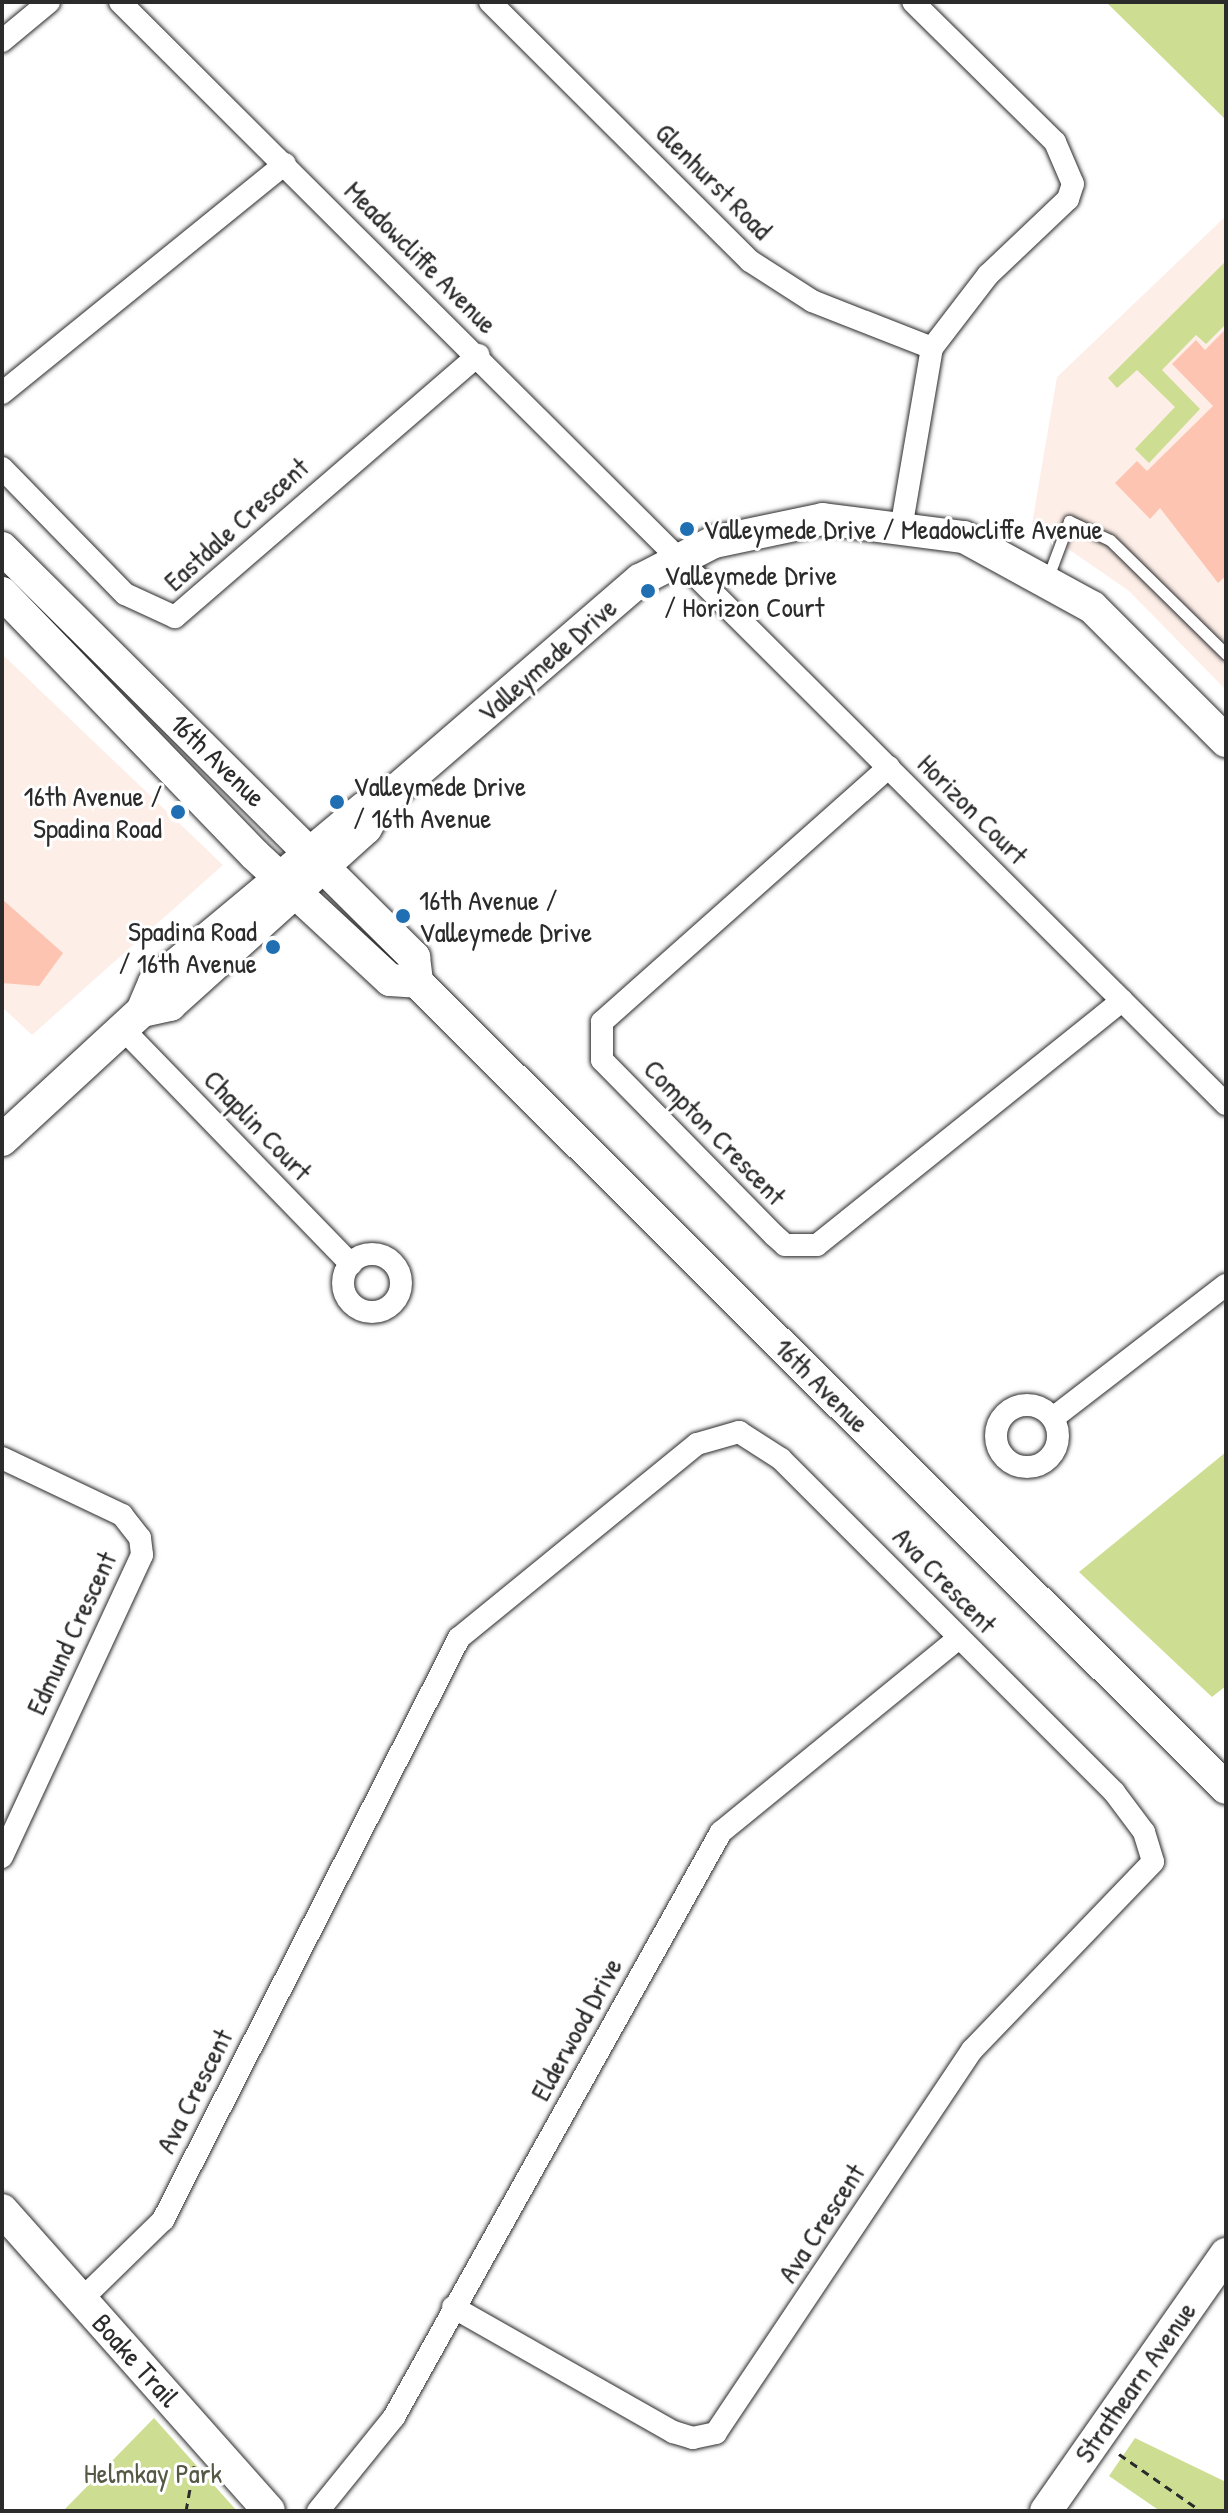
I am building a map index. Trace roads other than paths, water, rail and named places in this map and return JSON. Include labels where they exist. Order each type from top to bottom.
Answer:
[{"type":"main road","name":"Valleymede Drive","points":[[2,1140],[132,1020],[154,983],[286,883],[640,580],[674,559],[714,542],[823,519],[902,523],[964,537],[1048,577],[1092,607],[1226,741]]},
{"type":"main road","name":"16th Avenue","points":[[2,548],[317,857],[414,957],[417,982],[1226,1788]]},
{"type":"main road","name":"16th Avenue","points":[[2,593],[286,883],[390,980],[417,982]]},
{"type":"main road","name":"Boake Trail","points":[[2,2210],[269,2511]]},
{"type":"main road","name":"Strathearn Avenue","points":[[1046,2511],[1226,2254]]},
{"type":"street","points":[[2,41],[49,2]]},
{"type":"street","name":"Meadowcliffe Avenue","points":[[120,2],[478,355],[674,559]]},
{"type":"street","name":"Glenhurst Road","points":[[490,2],[750,261],[812,301],[932,348]]},
{"type":"street","points":[[902,523],[932,348],[988,275],[1068,199],[1073,171],[1055,142],[913,2]]},
{"type":"street","points":[[2,393],[285,164]]},
{"type":"street","name":"Eastdale Crescent","points":[[2,468],[125,594],[175,617],[478,355]]},
{"type":"street","name":"Horizon Court","points":[[674,559],[889,767],[1226,1104]]},
{"type":"street","name":"Compton Crescent","points":[[889,767],[602,1022],[602,1060],[774,1235],[785,1245],[817,1245],[1122,1001]]},
{"type":"street","name":"Chaplin Court","points":[[132,1020],[351,1264]]},
{"type":"street","points":[[1053,1418],[1226,1285]]},
{"type":"street","name":"Ava Crescent","points":[[81,2300],[163,2220],[444,1658],[477,1622],[697,1444],[720,1432],[760,1441],[1114,1792],[1144,1832],[1153,1862],[972,2050],[716,2433],[693,2438],[673,2432],[453,2307]]},
{"type":"street","name":"Edmund Crescent","points":[[2,1458],[122,1515],[140,1538],[142,1555],[2,1857]]},
{"type":"street","name":"Elderwood Drive","points":[[318,2511],[386,2428],[721,1832],[959,1638]]},
{"type":"lane","points":[[1048,577],[1069,521],[1110,540],[1226,654]]},
{"type":"place","name":"Valleymede Drive / Meadowcliffe Avenue","points":[[687,529]]},
{"type":"place","name":"Valleymede Drive / Horizon Court","points":[[648,591]]},
{"type":"place","name":"Valleymede Drive / 16th Avenue","points":[[337,802]]},
{"type":"place","name":"16th Avenue / Spadina Road","points":[[178,812]]},
{"type":"place","name":"16th Avenue / Valleymede Drive","points":[[403,916]]},
{"type":"place","name":"Spadina Road / 16th Avenue","points":[[273,947]]},
{"type":"park label","name":"Helmkay Park","points":[[153,2473]]}]
